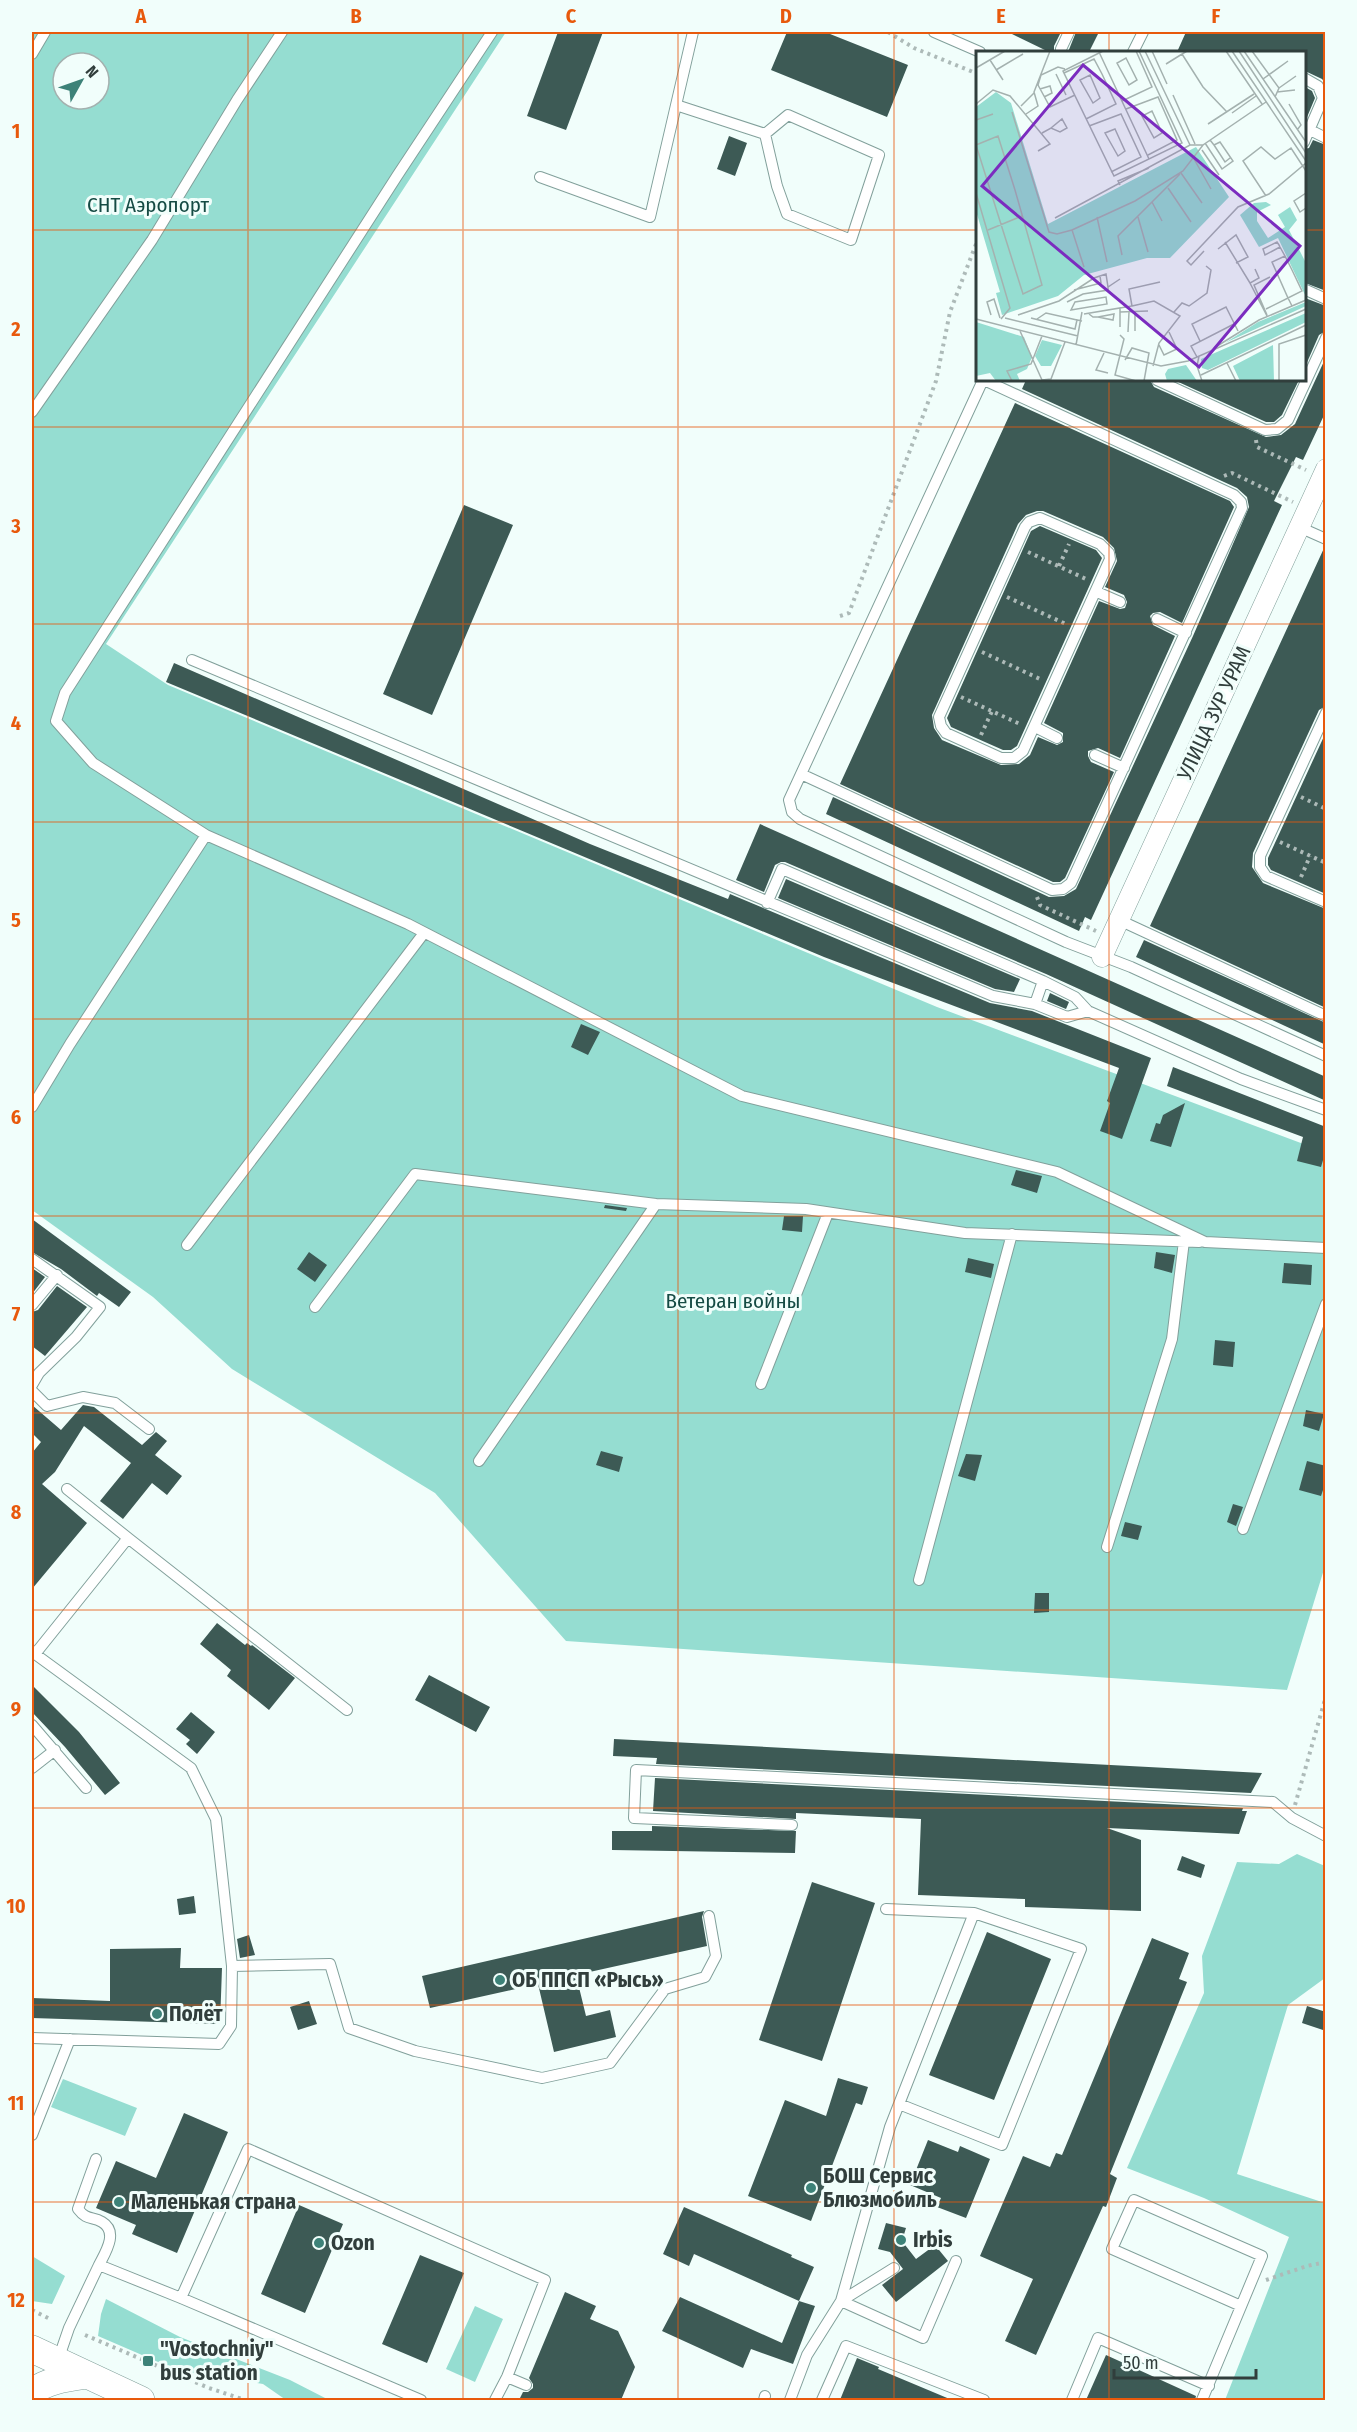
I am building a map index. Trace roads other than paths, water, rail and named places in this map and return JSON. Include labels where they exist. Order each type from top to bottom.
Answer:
[{"type":"street","name":"УЛИЦА ЗУР УРАМ","points":[[1102,957],[1326,469]]},
{"type":"street","points":[[32,2349],[141,2400]]},
{"type":"street","points":[[32,2392],[40,2386],[59,2380],[87,2375]]},
{"type":"lane","points":[[32,54],[45,32]]},
{"type":"lane","points":[[32,412],[152,240],[237,100],[282,32]]},
{"type":"lane","points":[[492,32],[390,186],[65,693],[56,721],[93,763],[206,835],[424,933],[742,1096],[1057,1172],[1205,1242]]},
{"type":"lane","points":[[540,177],[650,218],[693,32]]},
{"type":"lane","points":[[934,32],[978,51]]},
{"type":"lane","points":[[1061,49],[1069,32]]},
{"type":"lane","points":[[1134,51],[1143,32]]},
{"type":"lane","points":[[1306,79],[1318,86],[1323,98],[1306,140]]},
{"type":"lane","points":[[676,105],[765,134]]},
{"type":"lane","points":[[788,116],[879,155],[851,240],[787,214],[777,186],[765,134],[788,116]]},
{"type":"lane","points":[[1310,130],[1326,138]]},
{"type":"lane","points":[[1306,290],[1326,299]]},
{"type":"lane","points":[[1159,381],[1265,430],[1277,429],[1288,420],[1326,338]]},
{"type":"lane","points":[[983,381],[789,800],[790,808],[795,816],[1066,942],[1131,967],[1326,1056]]},
{"type":"lane","points":[[801,774],[1052,890],[1067,887],[1071,883],[1242,508],[1238,498],[985,381]]},
{"type":"lane","points":[[1045,518],[1100,544],[1109,553],[1109,566],[1099,588],[1023,751],[1014,758],[1001,758],[946,733],[941,726],[940,712],[1025,527],[1034,519],[1045,518]]},
{"type":"lane","points":[[1299,527],[1326,539]]},
{"type":"lane","points":[[1099,588],[1120,602]]},
{"type":"lane","points":[[1157,619],[1186,633]]},
{"type":"lane","points":[[192,660],[993,996],[1035,1004],[1067,1017],[1088,1011]]},
{"type":"lane","points":[[1326,713],[1259,859],[1261,871],[1266,876],[1326,902]]},
{"type":"lane","points":[[1034,729],[1057,738]]},
{"type":"lane","points":[[1095,755],[1124,768]]},
{"type":"lane","points":[[32,1107],[70,1044],[206,835]]},
{"type":"lane","points":[[767,903],[782,868],[1043,981],[1075,997],[1088,1011],[1241,1079],[1326,1110]]},
{"type":"lane","points":[[1119,920],[1326,1016]]},
{"type":"lane","points":[[187,1245],[424,933]]},
{"type":"lane","points":[[1035,1004],[1043,981]]},
{"type":"lane","points":[[315,1306],[415,1174],[656,1204],[806,1209],[965,1233],[1326,1248]]},
{"type":"lane","points":[[479,1461],[656,1204]]},
{"type":"lane","points":[[761,1384],[828,1213]]},
{"type":"lane","points":[[919,1580],[1012,1234]]},
{"type":"lane","points":[[1107,1547],[1172,1339],[1184,1241]]},
{"type":"lane","points":[[32,1259],[100,1307],[76,1337],[39,1373],[32,1385]]},
{"type":"lane","points":[[32,1305],[57,1275]]},
{"type":"lane","points":[[1243,1529],[1326,1304]]},
{"type":"lane","points":[[32,1391],[47,1406],[83,1397],[115,1403],[149,1429]]},
{"type":"lane","points":[[67,1489],[347,1710]]},
{"type":"lane","points":[[32,2038],[219,2044],[231,2026],[232,1966],[216,1819],[191,1768],[33,1652],[129,1538]]},
{"type":"lane","points":[[32,1725],[86,1788]]},
{"type":"lane","points":[[32,1768],[55,1750]]},
{"type":"lane","points":[[792,1825],[634,1818],[636,1770],[1273,1802],[1292,1818],[1326,1836]]},
{"type":"lane","points":[[886,1910],[974,1913],[1082,1949],[1002,2145],[899,2104]]},
{"type":"lane","points":[[790,2400],[807,2355],[841,2301],[890,2127],[974,1913]]},
{"type":"lane","points":[[232,1966],[330,1964],[349,2028],[415,2051],[542,2078],[610,2063],[666,1989],[705,1977],[716,1956],[709,1916]]},
{"type":"lane","points":[[32,2135],[70,2039]]},
{"type":"lane","points":[[182,2298],[248,2149],[545,2280],[507,2377],[495,2400]]},
{"type":"lane","points":[[57,2362],[69,2328],[109,2244],[110,2232],[104,2222],[84,2217],[78,2209],[96,2159]]},
{"type":"lane","points":[[1202,2400],[1262,2256],[1134,2200],[1112,2250],[1241,2306]]},
{"type":"lane","points":[[841,2301],[922,2338],[956,2261]]},
{"type":"lane","points":[[99,2265],[421,2400]]},
{"type":"lane","points":[[841,2301],[894,2268]]},
{"type":"lane","points":[[1072,2400],[1098,2338],[1209,2386]]},
{"type":"lane","points":[[822,2400],[846,2346],[984,2400]]},
{"type":"lane","points":[[507,2377],[526,2385]]},
{"type":"place","name":"ОБ ППСП «Рысь»","points":[[500,1980]]},
{"type":"place","name":"Полёт","points":[[157,2014]]},
{"type":"place","name":"БОШ Сервис Блюзмобиль","points":[[811,2188]]},
{"type":"place","name":"Маленькая страна","points":[[119,2202]]},
{"type":"place","name":"Irbis","points":[[901,2240]]},
{"type":"place","name":"Ozon","points":[[319,2243]]},
{"type":"place","name":"\"Vostochniy\" bus station","points":[[148,2361]]},
{"type":"park label","name":"СНТ Аэропорт","points":[[148,205]]},
{"type":"park label","name":"Ветеран войны","points":[[733,1301]]}]
